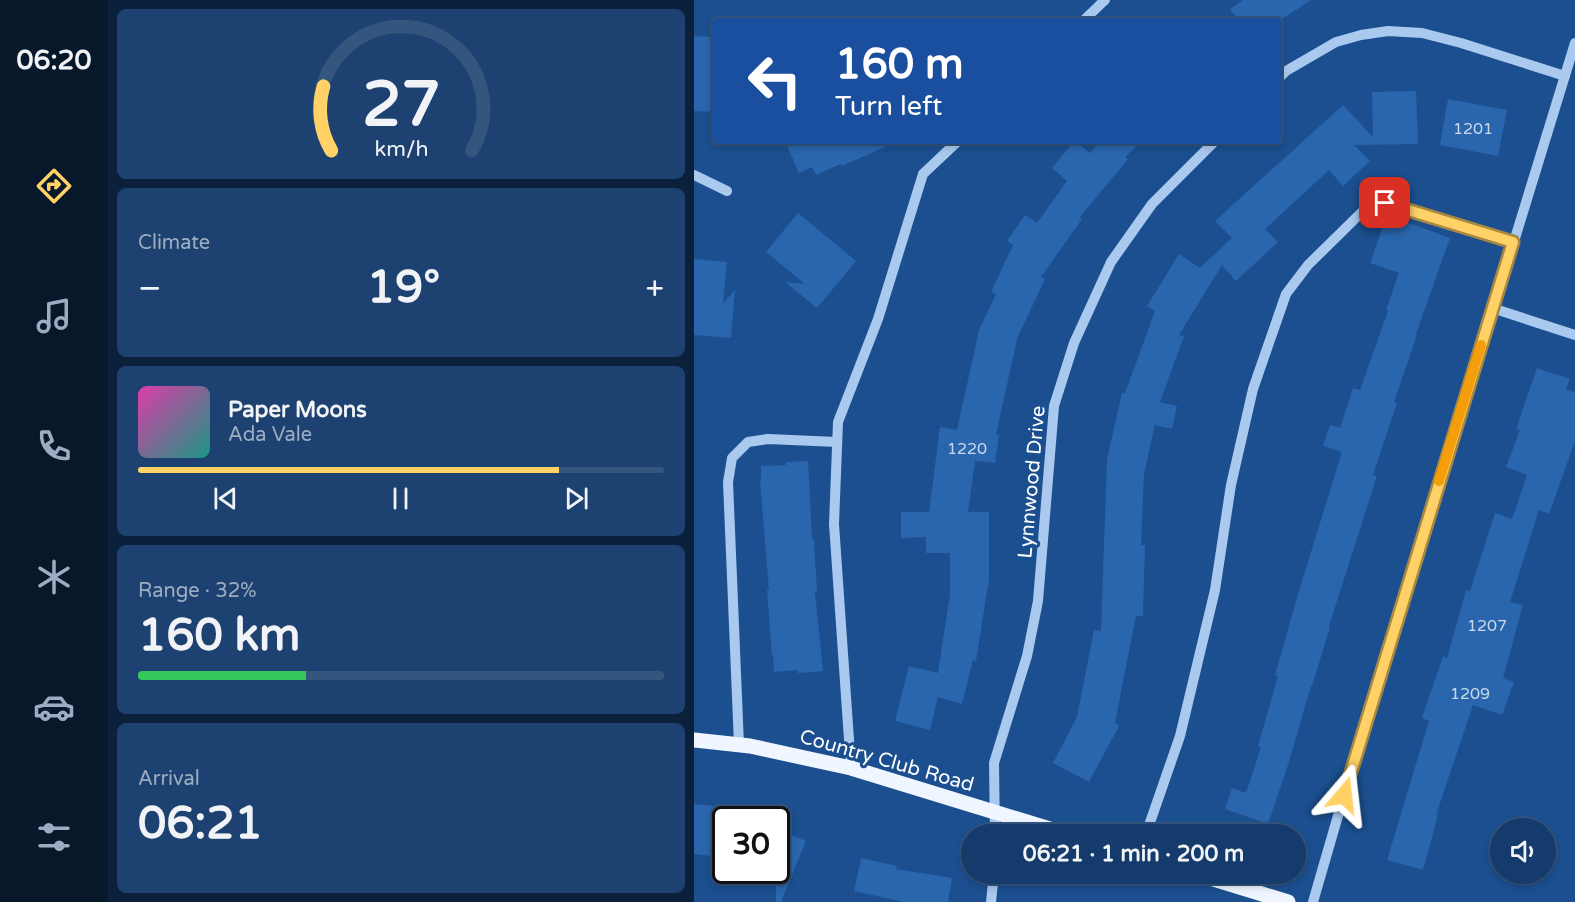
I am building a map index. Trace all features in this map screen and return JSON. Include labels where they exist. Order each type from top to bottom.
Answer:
[{"type":"main road","name":"Country Club Road","points":[[694,740],[739,745],[851,768],[1032,824]]},
{"type":"main road","points":[[1230,884],[1288,902]]},
{"type":"street","points":[[1086,18],[1105,0]]},
{"type":"street","points":[[1282,75],[1336,42],[1388,31],[1422,33],[1565,76]]},
{"type":"street","points":[[1313,902],[1321,868],[1574,43]]},
{"type":"street","points":[[851,768],[834,524],[838,422],[878,319],[923,174],[955,144]]},
{"type":"street","name":"Lynnwood Drive","points":[[995,824],[994,763],[1027,656],[1038,601],[1054,406],[1074,343],[1111,262],[1152,204],[1212,144]]},
{"type":"street","points":[[694,175],[727,191]]},
{"type":"street","points":[[1149,824],[1180,736],[1214,590],[1231,485],[1253,389],[1286,294],[1308,265],[1365,209],[1385,203],[1513,242]]},
{"type":"street","points":[[1492,308],[1574,335]]},
{"type":"street","points":[[739,745],[728,482],[732,458],[748,442],[768,439],[837,442]]},
{"type":"street","points":[[991,902],[993,884]]},
{"type":"building","points":[[1243,0],[1311,0],[1282,19],[1236,18],[1230,9]]},
{"type":"building","points":[[694,36],[712,37],[712,112],[694,111]]},
{"type":"building","points":[[1416,91],[1418,144],[1354,145],[1370,161],[1343,186],[1329,170],[1265,229],[1278,242],[1236,281],[1222,265],[1179,335],[1184,336],[1160,402],[1177,406],[1172,429],[1155,425],[1144,474],[1141,545],[1145,545],[1143,616],[1136,616],[1115,723],[1119,726],[1089,782],[1053,763],[1077,717],[1094,630],[1101,631],[1107,459],[1122,393],[1125,393],[1155,311],[1147,306],[1179,254],[1200,268],[1232,238],[1215,221],[1343,105],[1373,137],[1372,92]]},
{"type":"building","points":[[1448,99],[1507,110],[1498,156],[1440,145]]},
{"type":"building","points":[[786,144],[891,144],[816,175],[812,167],[799,173]]},
{"type":"building","points":[[1072,144],[1078,144],[1090,153],[1098,144],[1139,144],[1125,157],[1128,159],[1080,217],[1082,219],[1041,277],[1045,279],[1017,339],[996,435],[999,435],[995,463],[975,461],[968,512],[989,512],[989,579],[976,661],[973,660],[962,704],[938,697],[930,730],[895,721],[909,666],[938,673],[950,594],[950,553],[926,553],[926,537],[901,538],[901,512],[929,512],[940,427],[957,430],[979,330],[996,294],[991,292],[1013,245],[1007,241],[1025,215],[1037,223],[1067,181],[1052,168]]},
{"type":"building","points":[[798,213],[856,261],[817,308],[785,282],[805,284],[766,252]]},
{"type":"building","points":[[1387,215],[1450,238],[1394,402],[1397,403],[1373,475],[1377,476],[1268,824],[1225,809],[1232,788],[1246,793],[1261,747],[1258,746],[1278,676],[1275,675],[1342,452],[1323,446],[1330,425],[1340,428],[1353,388],[1360,390],[1399,273],[1370,263]]},
{"type":"building","points":[[694,259],[727,262],[723,304],[735,290],[731,338],[694,335]]},
{"type":"building","points":[[1537,368],[1570,379],[1566,389],[1575,392],[1575,441],[1549,514],[1539,510],[1510,602],[1523,605],[1503,678],[1514,682],[1502,715],[1473,705],[1436,815],[1438,815],[1423,870],[1387,860],[1429,721],[1422,718],[1443,656],[1447,658],[1466,590],[1470,591],[1495,513],[1512,519],[1527,475],[1506,467],[1520,430],[1516,429]]},
{"type":"building","points":[[808,461],[817,592],[815,592],[823,671],[774,672],[760,481],[761,466]]},
{"type":"building","points":[[694,804],[715,806],[712,806],[712,856],[694,854]]},
{"type":"building","points":[[790,835],[806,841],[790,880]]},
{"type":"building","points":[[861,858],[897,866],[896,869],[952,878],[948,902],[904,902],[854,891]]},
{"type":"building","points":[[776,884],[788,884],[781,902],[776,902]]},
{"type":"slow traffic","points":[[1439,481],[1481,345]]},
{"type":"route","points":[[1344,795],[1513,242],[1385,203]]}]
